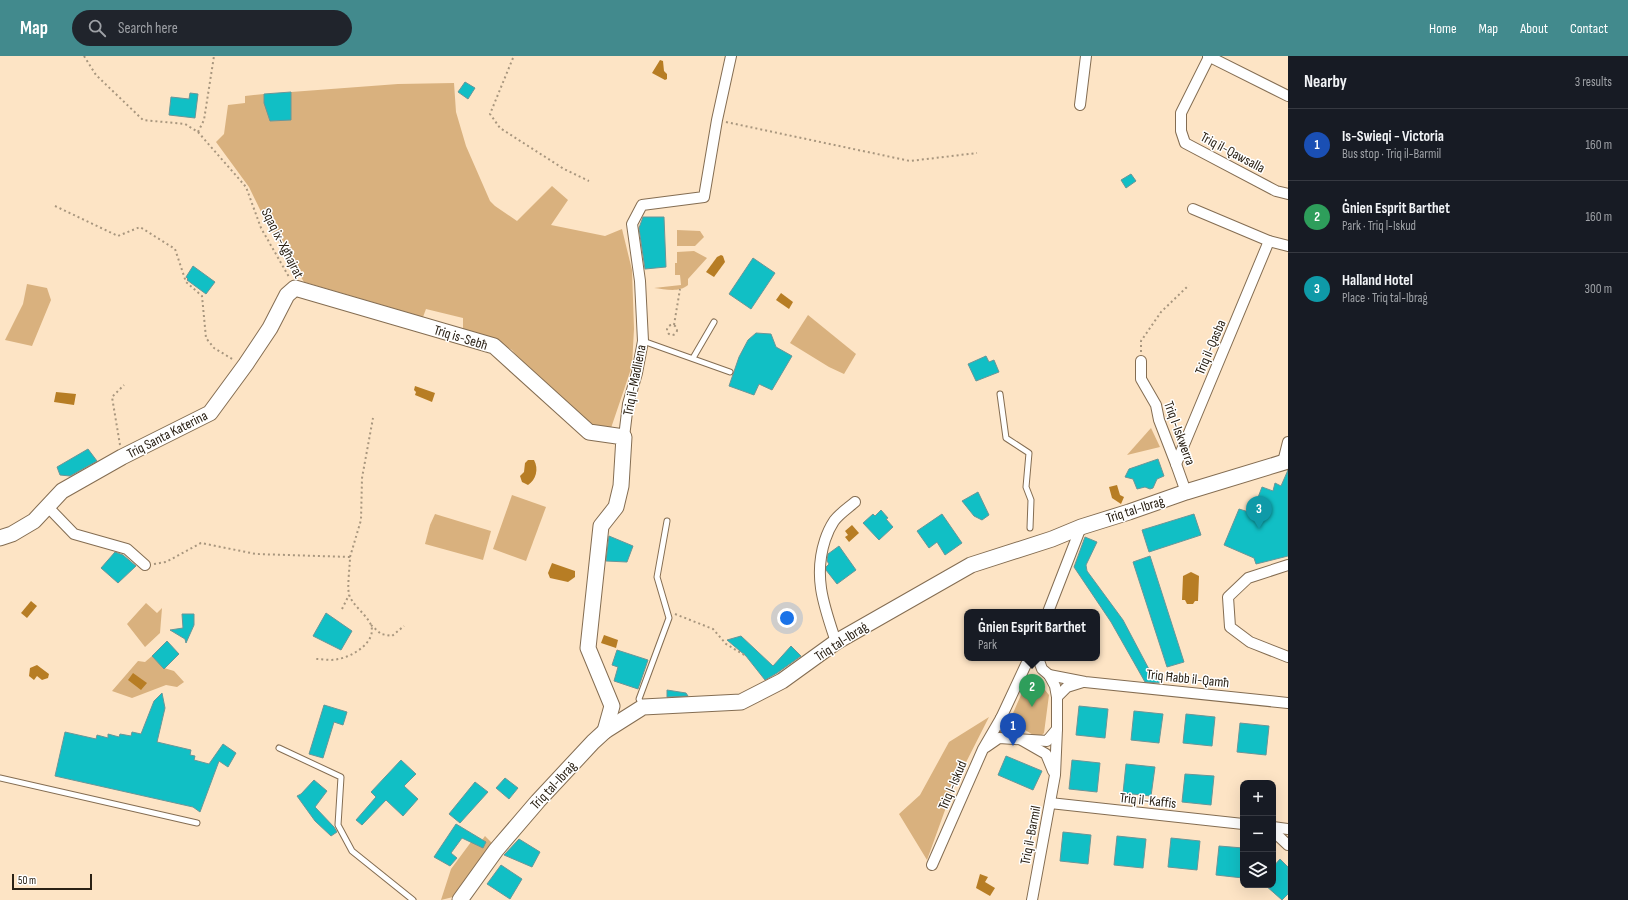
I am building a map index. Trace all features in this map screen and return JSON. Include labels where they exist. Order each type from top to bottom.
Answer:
[{"type":"main road","name":"Triq Santa Katerina","points":[[0,538],[12,534],[34,521],[62,491],[122,457],[210,413],[270,328],[287,295],[295,288]]},
{"type":"main road","name":"Triq is-Sebħ","points":[[295,288],[494,346],[589,432],[624,437]]},
{"type":"main road","name":"Triq il-Madliena","points":[[612,706],[588,648],[601,526],[616,507],[621,486],[624,437]]},
{"type":"main road","name":"Triq tal-Ibraġ","points":[[460,900],[505,839],[544,795],[605,731],[643,707],[741,702],[782,681],[836,642],[971,565],[1052,539],[1081,527],[1186,492],[1285,462]]},
{"type":"main road","points":[[605,731],[612,706],[643,707]]},
{"type":"street","name":"Triq il-Madliena","points":[[624,437],[628,404],[637,373],[643,341],[640,281],[632,224],[642,206],[704,197],[717,120],[731,56]]},
{"type":"street","points":[[1080,105],[1086,56]]},
{"type":"street","points":[[1209,56],[1288,96]]},
{"type":"street","name":"Triq il-Qawsalla","points":[[1209,56],[1181,113],[1181,131],[1185,143],[1276,191],[1288,194]]},
{"type":"street","points":[[1193,209],[1269,241],[1288,246]]},
{"type":"street","name":"Triq il-Qasba","points":[[1176,464],[1269,241]]},
{"type":"street","name":"Triq l-Iskwerra","points":[[1141,361],[1141,379],[1156,405],[1159,420],[1186,492]]},
{"type":"street","points":[[1285,462],[1288,442]]},
{"type":"street","points":[[836,642],[824,605],[819,583],[819,567],[823,546],[834,520],[855,502]]},
{"type":"street","points":[[47,506],[74,534],[127,549],[145,565]]},
{"type":"street","points":[[1049,609],[1081,527]]},
{"type":"street","points":[[1288,565],[1248,578],[1228,597],[1230,627],[1250,642],[1288,657]]},
{"type":"street","name":"Triq l-Iskud","points":[[932,865],[982,749],[1001,718],[1028,661]]},
{"type":"street","name":"Triq il-Barmil","points":[[1032,900],[1055,775],[1057,729],[1057,697],[1055,686],[1040,661]]},
{"type":"street","points":[[1022,675],[1034,668],[1046,672]]},
{"type":"street","name":"Triq Ħabb il-Qamħ","points":[[1046,672],[1085,682],[1288,702]]},
{"type":"street","name":"Triq Ħabb il-Qamħ","points":[[1057,697],[1067,687],[1085,682]]},
{"type":"street","points":[[1001,718],[1005,728],[1011,734],[1046,754],[1055,775]]},
{"type":"street","points":[[982,749],[999,738],[1047,741],[1057,729]]},
{"type":"street","name":"Triq il-Kaffis","points":[[1050,803],[1240,824]]},
{"type":"street","points":[[1276,827],[1288,829]]},
{"type":"street","points":[[1276,834],[1288,845]]},
{"type":"lane","points":[[693,358],[714,322]]},
{"type":"lane","points":[[643,341],[730,372]]},
{"type":"lane","points":[[1000,394],[1006,438],[1029,453],[1026,487],[1032,500],[1030,528]]},
{"type":"lane","points":[[643,707],[639,699],[669,618],[657,577],[668,521]]},
{"type":"lane","points":[[279,748],[341,777],[338,826],[352,851],[413,900]]},
{"type":"lane","points":[[0,778],[197,823]]},
{"type":"path","name":"Sqaq ix-Xgħajrat","points":[[84,56],[96,75],[144,120],[186,124],[198,132],[246,187],[261,228],[295,288]]},
{"type":"path","points":[[198,132],[204,120],[214,56]]},
{"type":"path","points":[[513,58],[490,114],[500,128],[564,169],[589,181]]},
{"type":"path","points":[[717,120],[910,161],[977,153]]},
{"type":"path","points":[[55,206],[118,236],[140,227],[175,249],[186,282],[202,296],[206,338],[214,348],[233,360],[246,364]]},
{"type":"path","points":[[1141,361],[1141,341],[1161,312],[1189,285]]},
{"type":"path","points":[[674,325],[670,325],[667,330],[672,335],[676,333],[677,330],[674,325],[680,289]]},
{"type":"path","points":[[122,457],[112,396],[124,385]]},
{"type":"path","points":[[342,609],[349,595],[350,557],[360,520],[362,478],[373,418]]},
{"type":"path","points":[[145,565],[166,562],[201,543],[256,554],[350,557]]},
{"type":"path","points":[[349,595],[371,625],[381,634],[392,636],[404,626]]},
{"type":"path","points":[[667,610],[713,629],[726,644],[746,656]]},
{"type":"path","points":[[316,659],[338,660],[357,652],[367,643],[371,634],[371,625]]},
{"type":"shaded area","points":[[660,60],[663,61],[664,71],[667,74],[667,79],[665,80],[652,73]]},
{"type":"shaded area","points":[[454,83],[456,112],[466,146],[490,201],[495,206],[517,221],[552,186],[568,200],[551,225],[605,236],[622,229],[632,270],[634,329],[632,366],[610,431],[598,430],[537,381],[512,350],[493,341],[463,332],[463,318],[426,309],[423,317],[304,282],[267,224],[249,187],[216,142],[224,134],[228,105],[245,103],[245,96],[264,94],[270,121],[290,120],[291,92],[398,84]]},
{"type":"shaded area","points":[[677,230],[700,231],[704,237],[695,246],[677,246]]},
{"type":"shaded area","points":[[694,251],[707,258],[688,279],[688,285],[676,290],[654,288],[681,285],[680,275],[675,275],[677,252]]},
{"type":"shaded area","points":[[721,255],[723,256],[725,262],[714,277],[706,272],[717,257]]},
{"type":"shaded area","points":[[27,284],[47,288],[51,300],[32,346],[5,340],[23,304]]},
{"type":"shaded area","points":[[781,293],[793,302],[789,309],[776,300]]},
{"type":"shaded area","points":[[808,315],[856,354],[844,374],[829,367],[790,343]]},
{"type":"shaded area","points":[[415,386],[435,393],[432,402],[415,395]]},
{"type":"shaded area","points":[[56,392],[76,394],[74,405],[54,402]]},
{"type":"shaded area","points":[[1151,428],[1160,447],[1127,455]]},
{"type":"shaded area","points":[[528,460],[534,460],[536,463],[536,474],[531,483],[528,485],[522,482],[520,476],[524,472],[525,463]]},
{"type":"shaded area","points":[[1117,485],[1120,495],[1124,497],[1121,504],[1112,498],[1109,487]]},
{"type":"shaded area","points":[[512,495],[546,507],[526,561],[493,549]]},
{"type":"shaded area","points":[[435,514],[491,531],[483,560],[425,544],[430,525]]},
{"type":"shaded area","points":[[852,525],[859,533],[849,542],[845,537],[848,535],[845,531]]},
{"type":"shaded area","points":[[552,563],[575,571],[575,577],[568,582],[550,578],[548,573]]},
{"type":"shaded area","points":[[1191,572],[1199,576],[1198,601],[1195,601],[1193,604],[1187,604],[1185,600],[1182,600],[1183,576]]},
{"type":"shaded area","points":[[31,601],[37,606],[27,618],[21,613]]},
{"type":"shaded area","points":[[146,603],[157,613],[162,608],[160,633],[145,647],[127,624]]},
{"type":"shaded area","points":[[604,635],[618,640],[616,648],[601,643]]},
{"type":"shaded area","points":[[152,656],[164,668],[174,671],[184,682],[177,687],[166,685],[132,698],[112,691],[138,661],[145,662]]},
{"type":"shaded area","points":[[37,665],[49,674],[48,678],[42,680],[37,676],[34,680],[29,676],[30,668]]},
{"type":"shaded area","points":[[133,673],[147,683],[141,690],[128,680]]},
{"type":"shaded area","points":[[1028,679],[1037,680],[1049,695],[1044,733],[1040,737],[1035,736],[1025,730],[1011,728],[1010,726],[1012,722],[1010,720]]},
{"type":"shaded area","points":[[989,717],[953,788],[927,860],[899,814],[920,795],[949,742]]},
{"type":"shaded area","points":[[485,836],[492,843],[457,896],[441,900],[451,869],[474,838],[480,843]]},
{"type":"shaded area","points":[[980,874],[988,877],[985,882],[995,888],[990,896],[976,888]]},
{"type":"building","points":[[465,82],[475,88],[468,99],[458,92]]},
{"type":"building","points":[[291,92],[291,120],[270,121],[264,103],[264,94]]},
{"type":"building","points":[[190,93],[198,94],[195,118],[169,115],[171,97],[189,99]]},
{"type":"building","points":[[1131,174],[1136,181],[1126,188],[1121,180]]},
{"type":"building","points":[[643,217],[664,217],[666,267],[645,269],[639,228]]},
{"type":"building","points":[[753,258],[775,273],[751,309],[729,294]]},
{"type":"building","points":[[193,266],[215,282],[206,294],[187,280],[188,279],[186,277]]},
{"type":"building","points":[[756,333],[771,334],[776,347],[792,356],[772,390],[759,384],[754,395],[729,386],[739,357],[748,340]]},
{"type":"building","points":[[986,356],[989,362],[994,360],[999,372],[976,381],[968,364]]},
{"type":"building","points":[[88,449],[97,461],[70,476],[60,475],[57,467]]},
{"type":"building","points":[[1158,459],[1164,476],[1157,479],[1153,488],[1150,489],[1145,487],[1137,489],[1133,479],[1125,477],[1129,469]]},
{"type":"building","points":[[1288,470],[1288,556],[1256,564],[1254,558],[1224,545],[1239,509],[1252,513],[1262,487],[1273,491],[1275,483],[1281,486]]},
{"type":"building","points":[[978,492],[989,515],[982,520],[974,516],[962,501]]},
{"type":"building","points":[[881,510],[893,527],[879,540],[863,523],[873,514],[875,516]]},
{"type":"building","points":[[942,514],[962,543],[945,555],[937,542],[929,548],[917,531]]},
{"type":"building","points":[[1194,514],[1201,535],[1149,552],[1142,530]]},
{"type":"building","points":[[609,536],[633,546],[627,562],[606,561]]},
{"type":"building","points":[[1085,537],[1097,542],[1086,565],[1087,571],[1123,620],[1151,673],[1161,676],[1160,683],[1145,682],[1111,622],[1074,567]]},
{"type":"building","points":[[839,546],[856,570],[837,584],[826,570],[826,567],[829,564],[827,561],[828,554]]},
{"type":"building","points":[[115,552],[123,555],[136,566],[118,583],[101,568]]},
{"type":"building","points":[[1150,556],[1184,662],[1167,667],[1133,562]]},
{"type":"building","points":[[326,613],[352,631],[341,650],[313,636]]},
{"type":"building","points":[[182,614],[194,614],[194,625],[186,643],[185,639],[170,630],[183,628]]},
{"type":"building","points":[[741,636],[773,666],[791,646],[801,656],[765,680],[746,656],[727,640]]},
{"type":"building","points":[[167,641],[179,654],[164,669],[152,656]]},
{"type":"building","points":[[617,650],[648,660],[638,689],[614,681],[618,667],[612,665]]},
{"type":"building","points":[[667,690],[686,693],[688,696],[667,697]]},
{"type":"building","points":[[162,693],[165,708],[157,742],[191,750],[190,755],[195,756],[194,760],[209,764],[223,744],[236,753],[228,767],[219,761],[200,812],[193,807],[55,776],[65,732],[96,739],[97,735],[108,738],[108,734],[119,737],[120,734],[131,736],[132,732],[141,734],[154,701]]},
{"type":"building","points":[[324,705],[347,712],[343,725],[334,722],[323,758],[309,754]]},
{"type":"building","points":[[1079,706],[1108,709],[1105,738],[1076,735]]},
{"type":"building","points":[[1134,711],[1163,714],[1159,743],[1131,740]]},
{"type":"building","points":[[1186,714],[1215,717],[1212,746],[1183,743]]},
{"type":"building","points":[[1240,723],[1269,726],[1266,755],[1237,752]]},
{"type":"building","points":[[1006,756],[1042,771],[1033,790],[998,775]]},
{"type":"building","points":[[401,760],[416,774],[404,786],[418,799],[403,816],[386,800],[362,825],[356,820],[376,797],[371,792]]},
{"type":"building","points":[[1072,760],[1100,763],[1097,792],[1069,789]]},
{"type":"building","points":[[1126,764],[1155,767],[1151,796],[1123,793]]},
{"type":"building","points":[[1185,774],[1214,776],[1211,805],[1182,802]]},
{"type":"building","points":[[505,778],[518,788],[509,799],[496,788]]},
{"type":"building","points":[[314,780],[327,791],[315,807],[337,832],[331,836],[315,821],[297,796],[301,794]]},
{"type":"building","points":[[475,782],[488,792],[460,823],[449,814]]},
{"type":"building","points":[[456,824],[486,842],[483,848],[462,838],[451,853],[457,858],[450,866],[434,857]]},
{"type":"building","points":[[1063,832],[1091,835],[1088,864],[1060,861]]},
{"type":"building","points":[[1117,836],[1146,839],[1143,868],[1114,865]]},
{"type":"building","points":[[1171,838],[1200,841],[1197,870],[1168,867]]},
{"type":"building","points":[[519,839],[540,852],[532,867],[504,855]]},
{"type":"building","points":[[1219,846],[1240,848],[1240,878],[1216,875]]},
{"type":"building","points":[[1280,859],[1288,867],[1288,894],[1282,900],[1268,888],[1276,888],[1276,864]]},
{"type":"building","points":[[501,865],[522,879],[510,899],[487,884]]},
{"type":"place","name":"Halland Hotel","points":[[1259,529]]},
{"type":"place","name":"Ġnien Esprit Barthet","points":[[1032,707]]},
{"type":"place","name":"Is-Swieqi - Victoria","points":[[1013,746]]}]
